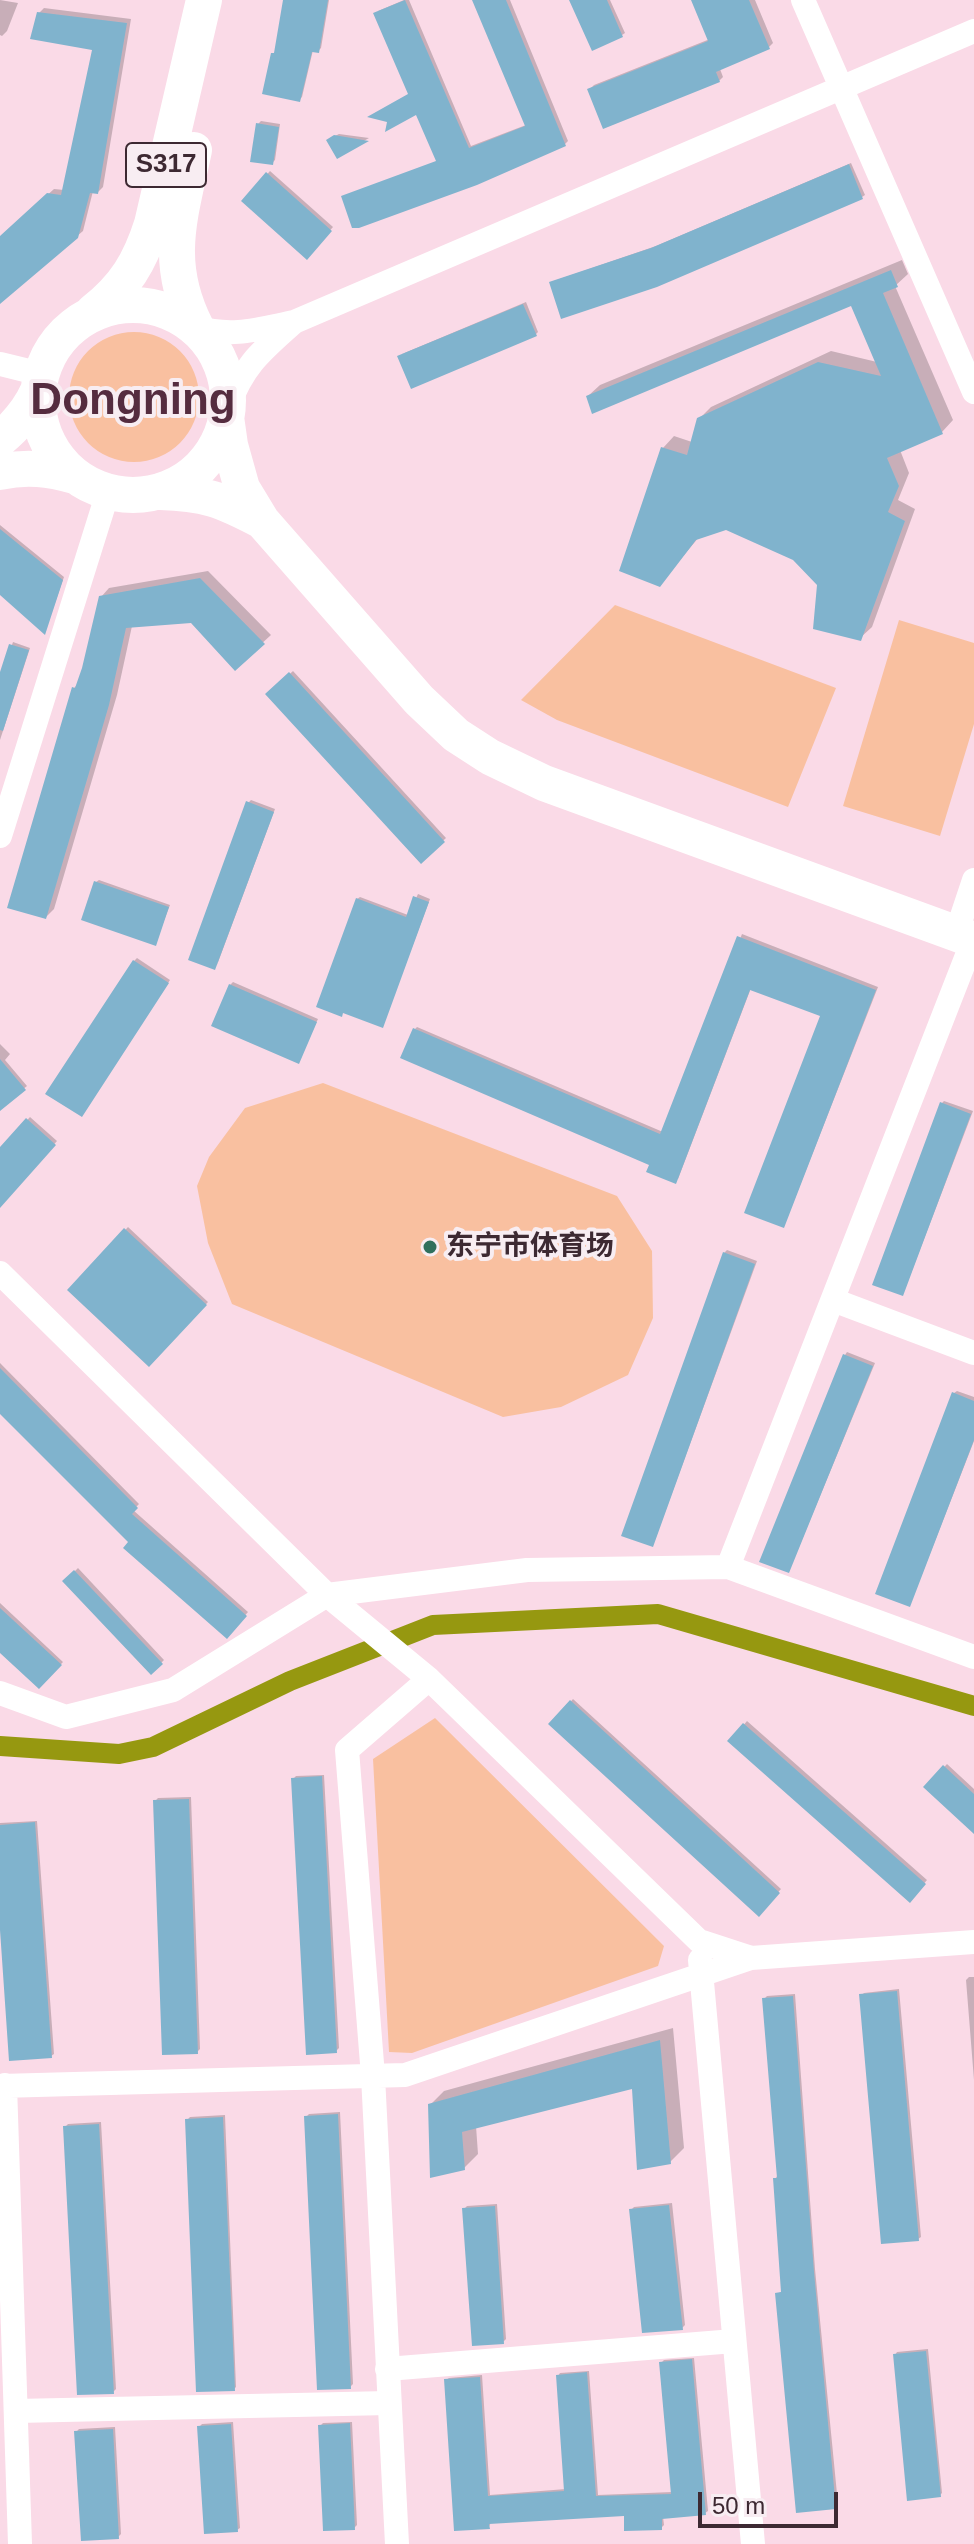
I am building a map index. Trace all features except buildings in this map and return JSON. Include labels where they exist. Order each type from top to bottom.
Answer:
[{"type":"highway","name":"S317","points":[[93,312],[114,296],[143,253],[215,1]]},
{"type":"highway","name":"S317","points":[[196,327],[179,286],[177,232],[215,1]]},
{"type":"highway","points":[[0,439],[16,426],[31,407],[52,348],[70,327],[93,312],[119,304],[146,304],[173,312],[196,327],[214,348],[226,376],[230,445],[242,488],[262,521],[419,700],[456,735],[490,757],[544,783],[968,938]]},
{"type":"highway","points":[[40,382],[37,401],[42,428],[55,455],[75,476]]},
{"type":"highway","points":[[160,492],[186,480],[208,460],[222,434],[228,411]]},
{"type":"highway","points":[[0,472],[25,467],[49,469],[75,476],[101,490],[130,496],[160,492],[195,493],[229,504],[262,521]]},
{"type":"street","points":[[803,0],[974,392]]},
{"type":"street","points":[[196,327],[217,334],[247,332],[294,322],[974,31]]},
{"type":"street","points":[[228,411],[238,381],[256,356],[294,322]]},
{"type":"street","points":[[0,364],[40,382]]},
{"type":"street","points":[[0,836],[108,492]]},
{"type":"street","points":[[728,1567],[833,1300],[968,938],[974,880]]},
{"type":"street","points":[[0,1273],[327,1595],[425,1676],[699,1941],[751,1958]]},
{"type":"street","points":[[833,1300],[974,1353]]},
{"type":"street","points":[[0,1693],[66,1717],[173,1690],[327,1595],[527,1570],[728,1567],[974,1657]]},
{"type":"street","points":[[397,2544],[373,2076],[347,1750],[425,1676]]},
{"type":"street","points":[[699,1941],[753,2544]]},
{"type":"street","points":[[20,2544],[3,2086],[405,2075],[751,1958],[974,1942]]},
{"type":"street","points":[[387,2369],[734,2341]]},
{"type":"street","points":[[16,2411],[389,2403]]},
{"type":"shaded area","points":[[134,332],[159,337],[180,351],[194,372],[199,397],[194,422],[180,443],[159,457],[134,462],[109,457],[88,443],[74,422],[69,397],[74,372],[88,351],[109,337]]},
{"type":"shaded area","points":[[615,605],[836,688],[788,807],[557,720],[521,700]]},
{"type":"shaded area","points":[[899,620],[974,643],[974,724],[940,836],[843,806]]},
{"type":"shaded area","name":"东宁市体育场","points":[[323,1083],[617,1196],[652,1251],[653,1318],[628,1375],[561,1407],[503,1417],[232,1304],[208,1243],[197,1186],[209,1157],[245,1108]]},
{"type":"shaded area","points":[[435,1718],[664,1946],[658,1966],[412,2053],[389,2052],[373,1759]]},
{"type":"waterway","points":[[0,1746],[119,1754],[153,1747],[290,1681],[433,1625],[658,1614],[974,1706]]},
{"type":"place","name":"东宁市体育场","points":[[430,1247]]},
{"type":"district","name":"Dongning","points":[[133,402]]}]
